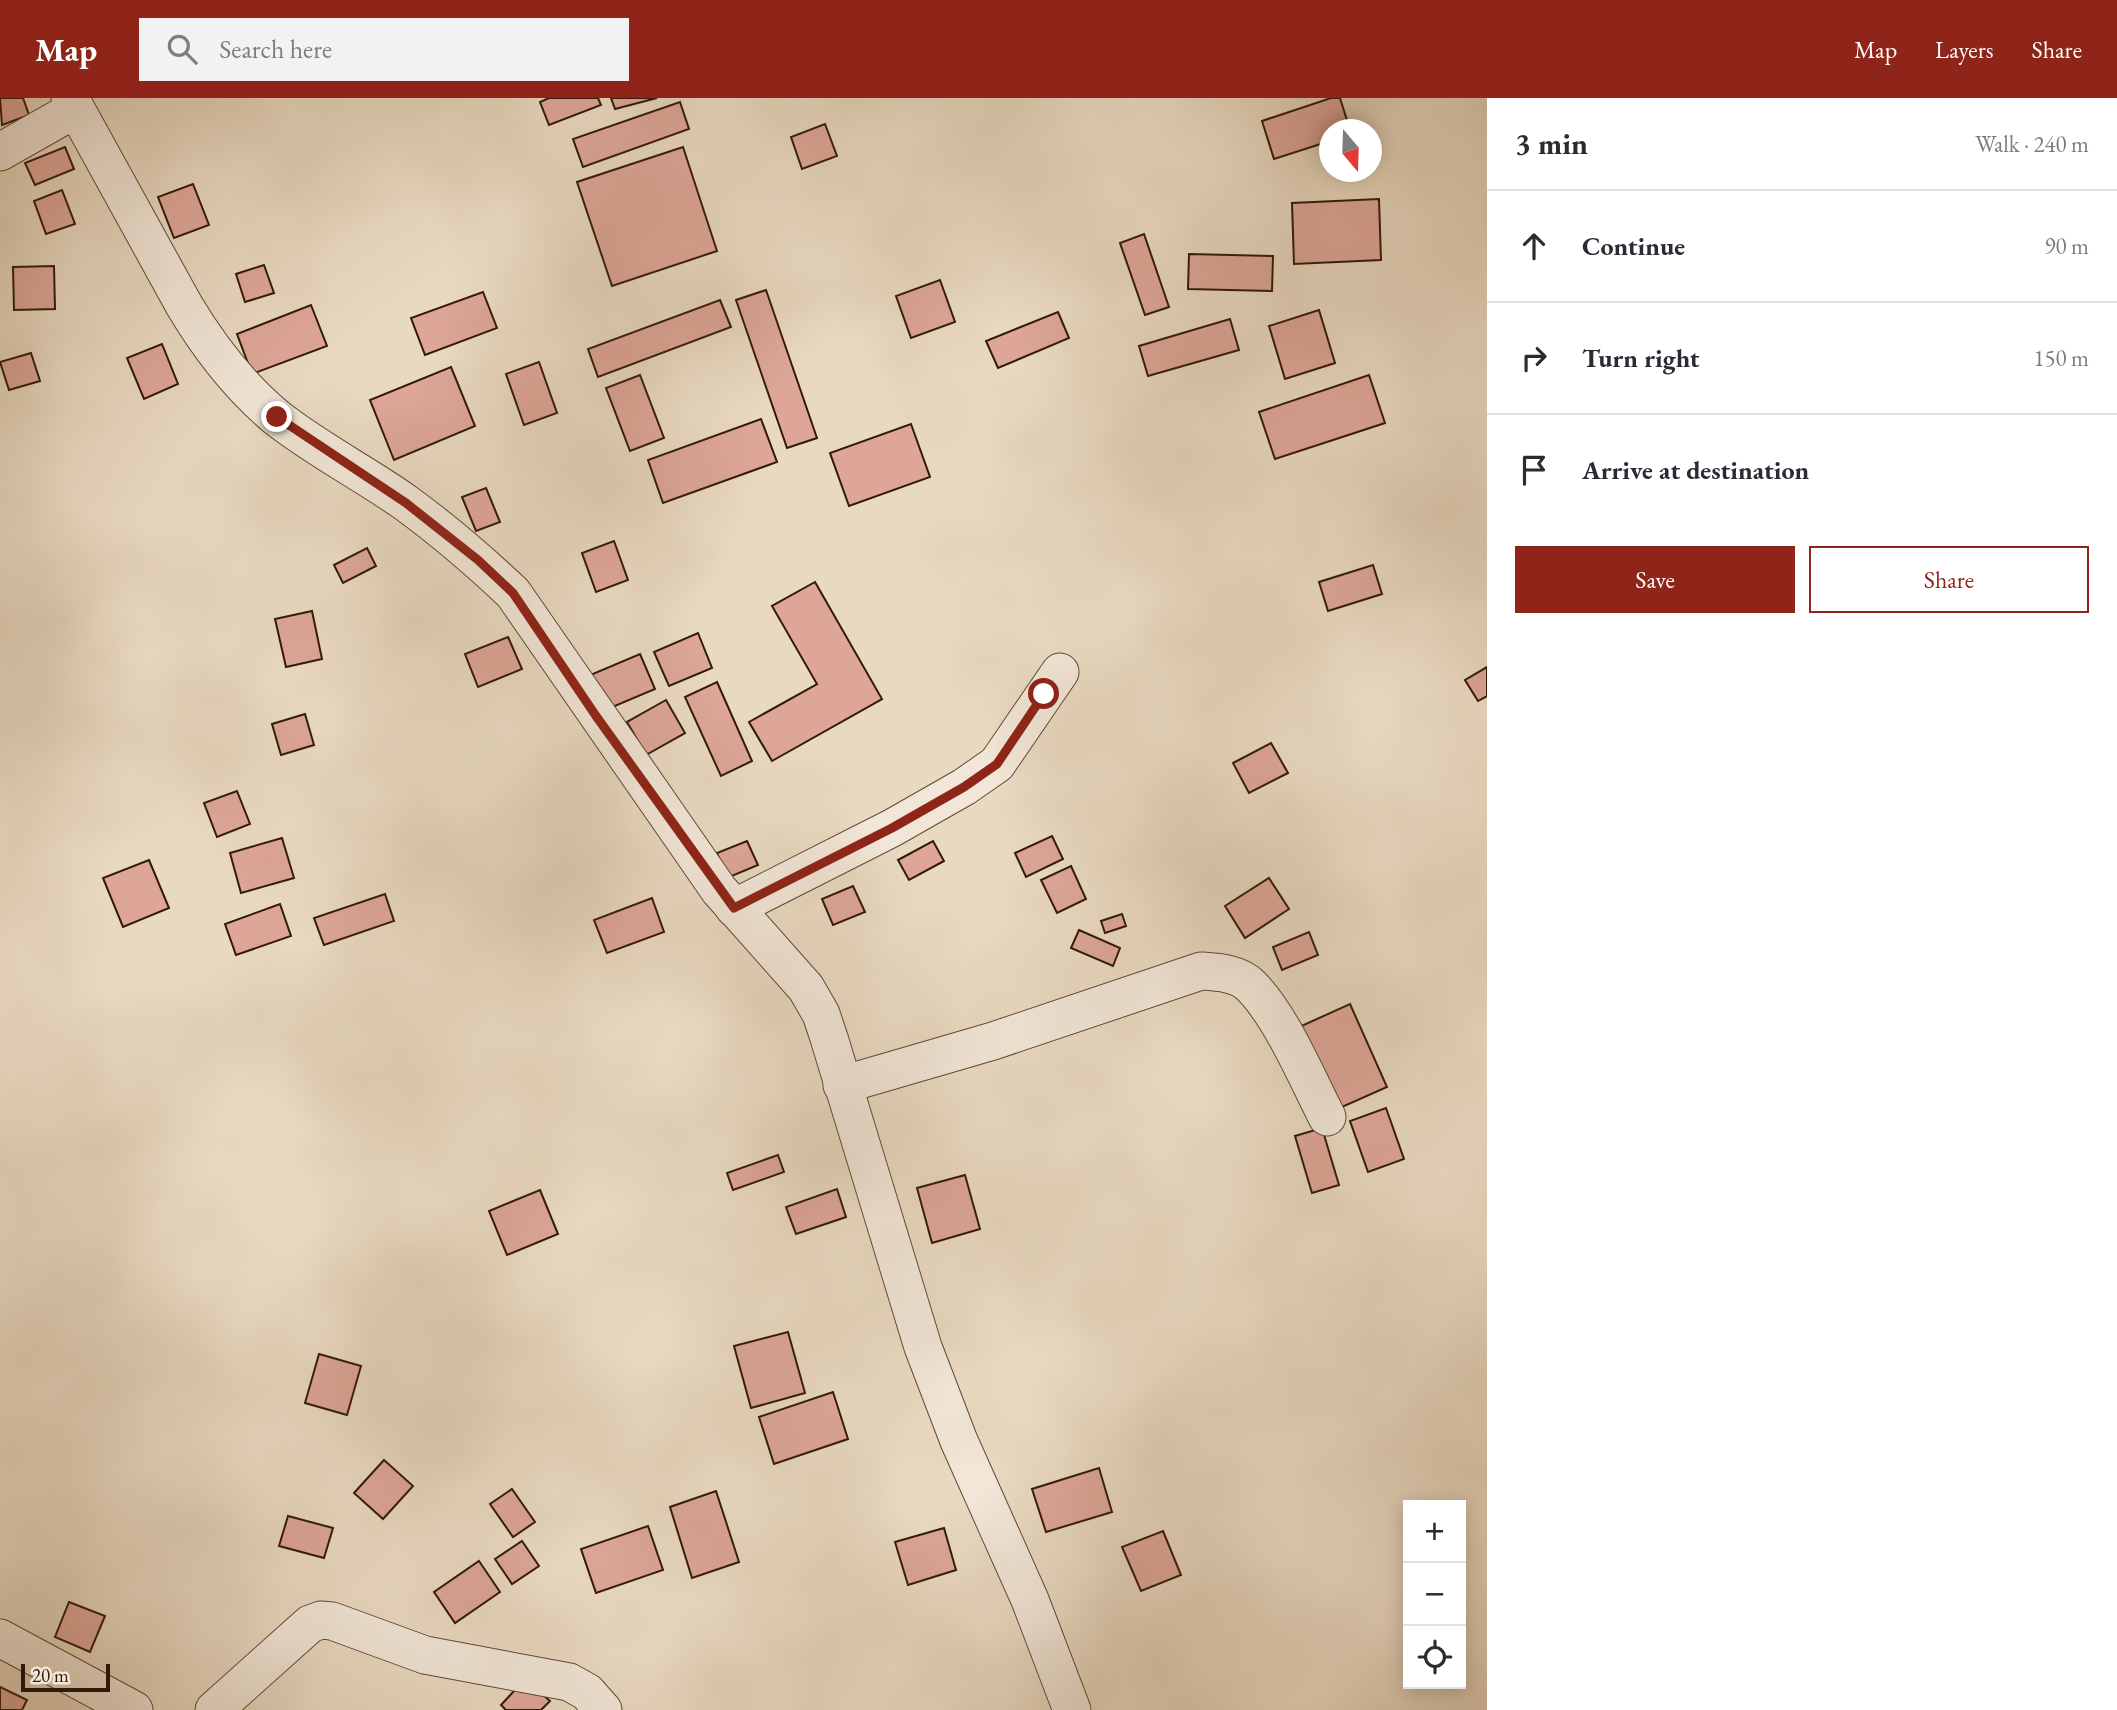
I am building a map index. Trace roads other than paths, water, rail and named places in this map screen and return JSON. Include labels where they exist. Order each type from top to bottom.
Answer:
[{"type":"street","points":[[0,152],[72,104],[204,339],[236,379],[277,417],[406,503],[478,560],[513,593],[596,716],[734,908],[806,988],[821,1014],[923,1347],[959,1441],[1030,1600],[1072,1710]]},
{"type":"street","points":[[734,908],[892,828],[964,787],[997,764],[1060,673]]},
{"type":"street","points":[[842,1085],[993,1041],[1201,971],[1213,971],[1224,972],[1250,984],[1280,1028],[1327,1117]]},
{"type":"street","points":[[214,1710],[310,1624],[320,1620],[332,1621],[425,1655],[569,1682],[587,1692],[603,1710]]},
{"type":"street","points":[[0,1638],[134,1710]]}]
